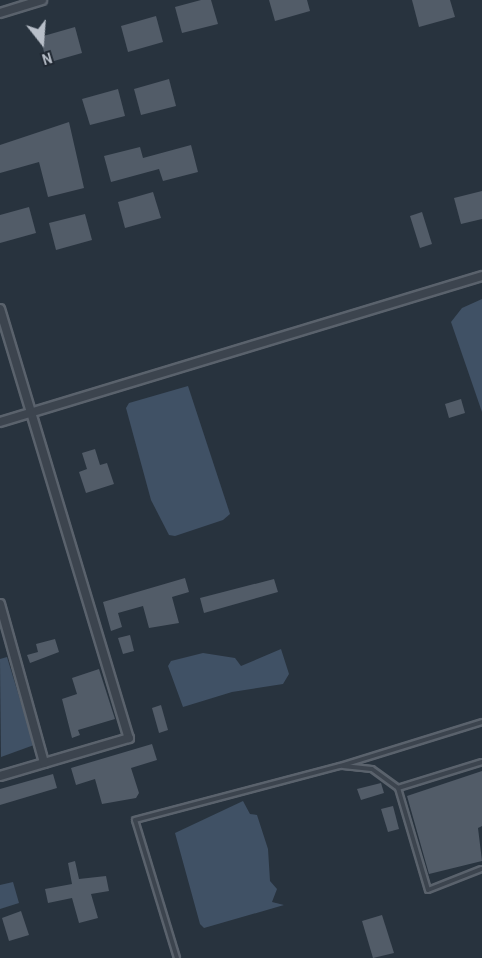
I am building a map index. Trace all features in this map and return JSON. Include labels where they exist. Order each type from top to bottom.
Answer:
[{"type":"street","points":[[0,13],[42,0]]},
{"type":"street","points":[[0,422],[482,276]]},
{"type":"street","points":[[0,309],[129,738],[0,776]]},
{"type":"street","points":[[0,604],[44,763]]},
{"type":"lane","points":[[177,958],[135,820],[340,766],[482,722]]},
{"type":"lane","points":[[398,788],[482,762]]},
{"type":"lane","points":[[340,766],[372,769],[398,788],[428,890],[482,870]]},
{"type":"water","points":[[482,299],[482,412],[451,322],[462,308]]},
{"type":"water","points":[[188,386],[230,514],[223,520],[175,536],[169,535],[151,500],[126,408],[129,403]]},
{"type":"water","points":[[281,649],[289,674],[283,684],[232,692],[183,707],[168,666],[171,661],[203,653],[235,658],[241,666]]},
{"type":"water","points":[[7,657],[34,745],[1,757],[0,659]]},
{"type":"water","points":[[243,801],[250,814],[257,815],[268,849],[270,881],[277,889],[272,902],[284,905],[204,928],[200,924],[175,833]]},
{"type":"water","points":[[13,882],[19,903],[0,909],[0,885]]},
{"type":"building","points":[[201,0],[211,0],[218,24],[182,33],[175,7]]},
{"type":"building","points":[[269,0],[307,0],[310,11],[275,21]]},
{"type":"building","points":[[412,0],[450,0],[455,17],[419,27]]},
{"type":"building","points":[[156,16],[163,42],[128,52],[121,26]]},
{"type":"building","points":[[75,27],[82,53],[47,63],[40,37]]},
{"type":"building","points":[[169,79],[176,106],[141,115],[134,89]]},
{"type":"building","points":[[118,89],[125,116],[90,125],[82,99]]},
{"type":"building","points":[[69,122],[84,188],[48,197],[39,162],[0,173],[0,145]]},
{"type":"building","points":[[191,145],[198,172],[163,181],[159,169],[111,182],[104,156],[140,147],[143,158]]},
{"type":"building","points":[[482,191],[482,219],[461,224],[454,198]]},
{"type":"building","points":[[153,192],[161,218],[125,228],[118,202]]},
{"type":"building","points":[[29,207],[36,233],[0,243],[0,215]]},
{"type":"building","points":[[422,212],[432,244],[420,248],[410,216]]},
{"type":"building","points":[[85,214],[92,240],[56,250],[49,223]]},
{"type":"building","points":[[461,399],[465,413],[449,418],[445,404]]},
{"type":"building","points":[[95,449],[100,465],[107,463],[114,484],[86,493],[79,472],[87,469],[82,453]]},
{"type":"building","points":[[185,578],[189,592],[172,597],[179,623],[149,628],[143,606],[118,613],[122,627],[111,631],[103,602]]},
{"type":"building","points":[[274,579],[278,592],[204,613],[200,598]]},
{"type":"building","points":[[130,635],[134,651],[123,654],[118,638]]},
{"type":"building","points":[[55,639],[59,652],[30,663],[27,655],[38,652],[36,644]]},
{"type":"building","points":[[99,669],[115,719],[78,730],[80,735],[72,738],[62,699],[77,694],[72,678]]},
{"type":"building","points":[[161,705],[168,730],[159,733],[152,708]]},
{"type":"building","points":[[152,744],[157,760],[131,768],[139,793],[136,798],[102,804],[95,779],[76,785],[71,768]]},
{"type":"building","points":[[482,771],[482,826],[478,828],[482,861],[429,874],[407,796]]},
{"type":"building","points":[[53,774],[57,788],[0,805],[0,789]]},
{"type":"building","points":[[381,783],[384,793],[361,800],[357,789]]},
{"type":"building","points":[[393,806],[399,829],[388,832],[381,809]]},
{"type":"building","points":[[75,861],[79,879],[106,876],[109,891],[91,894],[98,918],[79,923],[72,898],[48,903],[45,889],[72,884],[68,863]]},
{"type":"building","points":[[21,911],[29,935],[9,941],[2,918]]},
{"type":"building","points":[[382,915],[394,953],[373,958],[362,921]]}]
